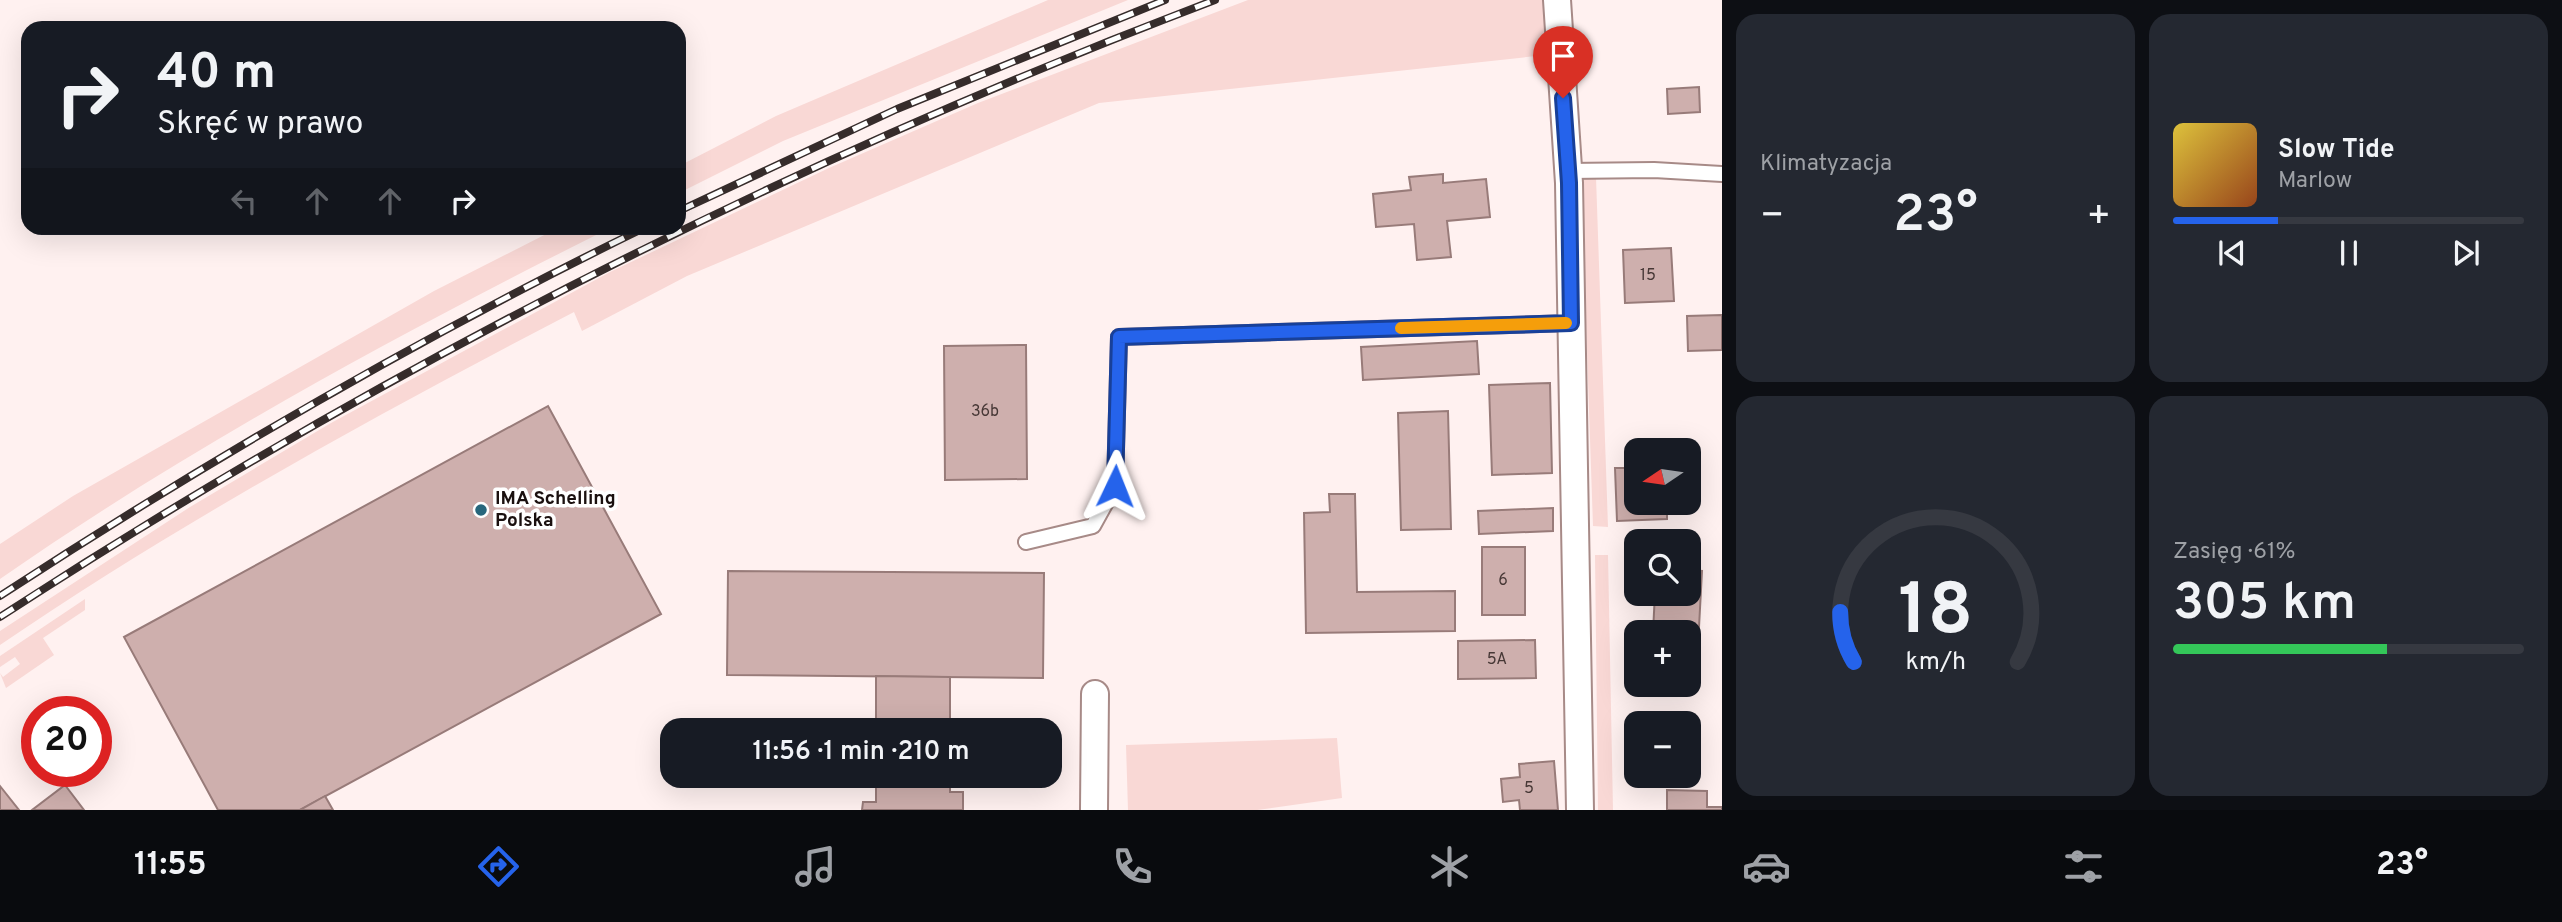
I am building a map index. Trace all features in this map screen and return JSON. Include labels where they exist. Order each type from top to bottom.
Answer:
[{"type":"street","points":[[1557,0],[1568,171],[1580,810]]},
{"type":"street","points":[[1094,810],[1095,694]]},
{"type":"lane","points":[[1568,171],[1654,170],[1722,174]]},
{"type":"lane","points":[[1026,542],[1093,526],[1115,486],[1119,337],[1571,323]]},
{"type":"shaded area","points":[[1048,0],[1128,0],[783,141],[686,190],[686,162],[776,116]]},
{"type":"shaded area","points":[[1248,0],[1543,0],[1546,55],[1099,103],[687,276],[582,331],[574,312],[282,470],[139,555],[0,645],[0,631],[190,507],[331,423],[610,272],[829,168],[978,103]]},
{"type":"shaded area","points":[[1581,177],[1596,177],[1608,527],[1593,526]]},
{"type":"shaded area","points":[[544,235],[596,235],[376,350],[222,437],[0,579],[0,544],[73,496],[434,291]]},
{"type":"shaded area","points":[[1595,555],[1608,555],[1613,810],[1598,810]]},
{"type":"shaded area","points":[[85,599],[85,610],[43,638],[54,655],[6,688],[0,673],[3,677],[20,664],[15,657],[0,667],[0,656]]},
{"type":"shaded area","points":[[1337,738],[1342,798],[1257,810],[1128,810],[1126,745]]},
{"type":"building","points":[[1699,87],[1700,112],[1668,114],[1667,89]]},
{"type":"building","points":[[1443,174],[1443,183],[1486,179],[1490,217],[1447,221],[1451,257],[1417,260],[1414,224],[1376,227],[1373,194],[1411,190],[1409,177]]},
{"type":"building","points":[[1671,248],[1674,301],[1625,303],[1623,250]]},
{"type":"building","points":[[1722,315],[1722,350],[1688,351],[1687,316]]},
{"type":"building","points":[[1477,341],[1479,374],[1363,380],[1361,347]]},
{"type":"building","points":[[1026,345],[1027,479],[945,480],[944,346]]},
{"type":"building","points":[[1550,383],[1552,473],[1492,475],[1489,385]]},
{"type":"building","name":"IMA Schelling Polska","points":[[548,406],[661,614],[300,810],[218,810],[124,637]]},
{"type":"building","points":[[1448,411],[1451,529],[1401,530],[1398,413]]},
{"type":"building","points":[[1615,468],[1624,468],[1624,515],[1667,515],[1667,519],[1617,521]]},
{"type":"building","points":[[1329,494],[1355,494],[1357,592],[1455,591],[1455,631],[1306,633],[1304,513],[1330,512]]},
{"type":"building","points":[[1553,508],[1553,531],[1479,534],[1478,511]]},
{"type":"building","points":[[1482,547],[1525,547],[1525,615],[1482,615]]},
{"type":"building","points":[[728,571],[1044,573],[1043,678],[727,675]]},
{"type":"building","points":[[1654,606],[1700,606],[1699,620],[1654,620]]},
{"type":"building","points":[[1535,640],[1536,678],[1458,679],[1458,641]]},
{"type":"building","points":[[876,676],[950,677],[950,718],[876,718]]},
{"type":"building","points":[[1554,761],[1558,810],[1520,810],[1519,800],[1503,802],[1501,779],[1520,777],[1519,764]]},
{"type":"building","points":[[0,786],[19,810],[0,810]]},
{"type":"building","points":[[62,787],[67,787],[84,810],[32,810]]},
{"type":"building","points":[[876,788],[950,788],[950,792],[963,792],[963,810],[862,810],[863,802],[876,802]]},
{"type":"building","points":[[1667,790],[1707,791],[1707,807],[1722,807],[1722,810],[1667,810]]},
{"type":"building","points":[[325,796],[333,810],[300,810]]},
{"type":"railway","points":[[686,208],[897,109],[1165,0]]},
{"type":"railway","points":[[686,229],[898,130],[1215,0]]},
{"type":"railway","points":[[0,596],[157,497],[316,402],[479,312],[630,235]]},
{"type":"railway","points":[[0,617],[291,438],[440,355],[674,235]]},
{"type":"slow traffic","points":[[1401,328],[1566,323]]},
{"type":"place","name":"IMA Schelling Polska","points":[[481,510]]},
{"type":"route","points":[[1115,486],[1119,337],[1571,323],[1569,183],[1563,98]]}]
